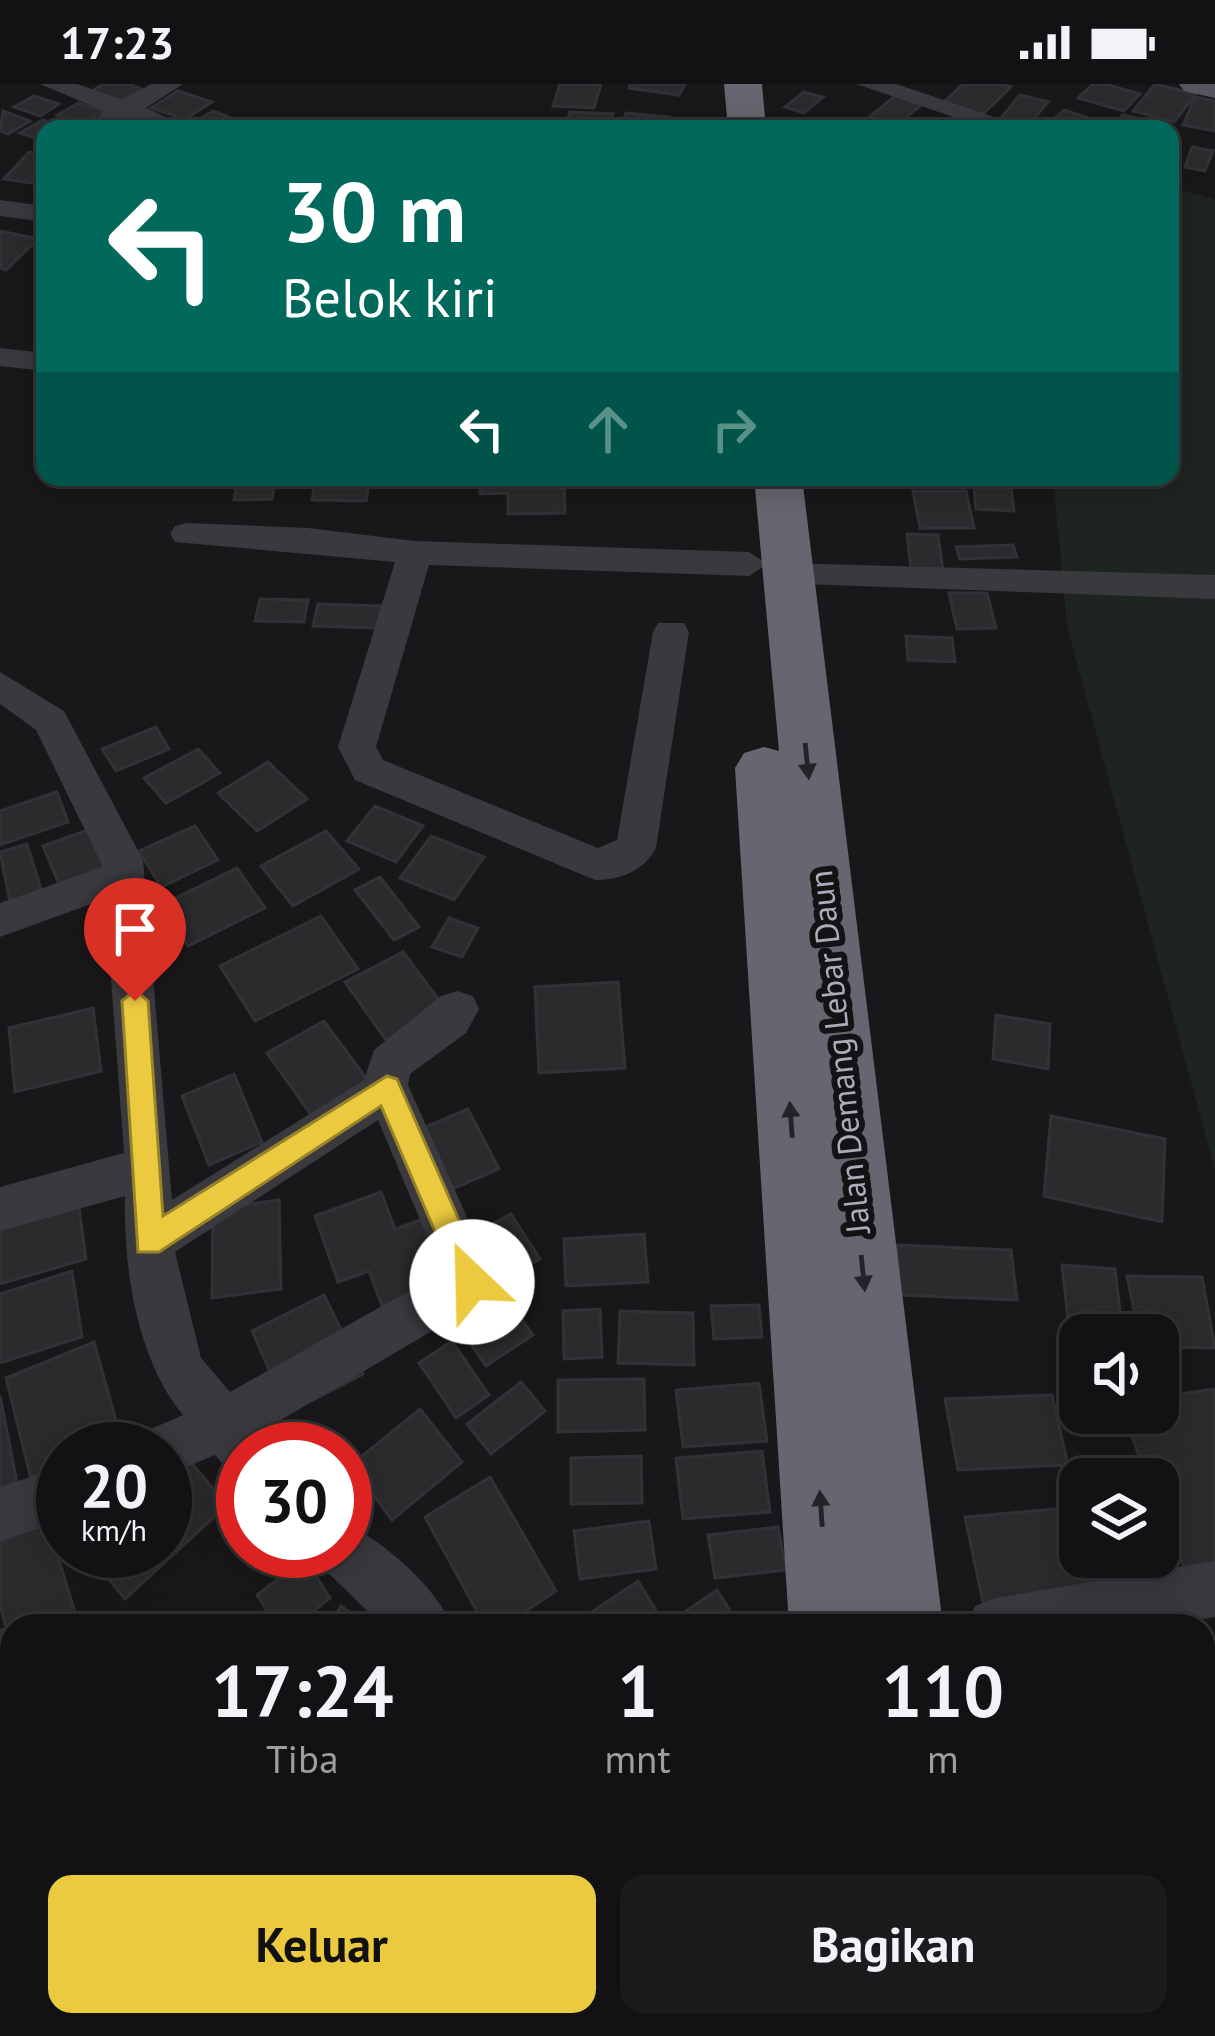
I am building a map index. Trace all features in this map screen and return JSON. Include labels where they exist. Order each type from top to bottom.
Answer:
[{"type":"highway","points":[[713,84],[715,120]]},
{"type":"highway","points":[[742,84],[746,120]]},
{"type":"highway","name":"Jalan Demang Lebar Daun","points":[[743,486],[768,569],[900,1614]]},
{"type":"highway","name":"Jalan Demang Lebar Daun","points":[[777,486],[768,569],[829,1614]]},
{"type":"main road","points":[[1195,84],[1215,88]]},
{"type":"street","points":[[53,84],[151,120]]},
{"type":"street","points":[[106,120],[170,84]]},
{"type":"street","points":[[869,84],[987,120]]},
{"type":"street","points":[[0,208],[36,213]]},
{"type":"street","points":[[0,356],[36,361]]},
{"type":"street","points":[[187,535],[308,539],[415,553],[1215,587]]},
{"type":"street","points":[[415,553],[357,747],[360,760],[369,770],[596,864],[612,864],[635,848],[671,632]]},
{"type":"street","points":[[0,685],[50,722],[123,860],[149,1168],[148,1242],[179,1371],[222,1422]]},
{"type":"street","points":[[0,920],[124,876]]},
{"type":"street","points":[[148,1242],[387,1088],[397,1057],[450,1020],[457,1009]]},
{"type":"street","points":[[257,1422],[472,1282],[387,1088]]},
{"type":"street","points":[[0,1209],[149,1168]]},
{"type":"street","points":[[0,1514],[36,1502]]},
{"type":"street","points":[[372,1577],[411,1614]]},
{"type":"street","points":[[1066,1614],[1215,1589]]},
{"type":"shaded area","points":[[1179,189],[1215,200],[1215,1170],[1067,626],[1054,486],[1179,486]]},
{"type":"building","points":[[104,84],[141,89],[114,103],[88,93]]},
{"type":"building","points":[[560,84],[601,84],[594,108],[553,106]]},
{"type":"building","points":[[631,84],[685,84],[679,95],[629,88]]},
{"type":"building","points":[[963,84],[1011,87],[983,114],[944,102]]},
{"type":"building","points":[[1093,84],[1140,94],[1124,111],[1078,98]]},
{"type":"building","points":[[1155,84],[1196,94],[1176,120],[1133,111]]},
{"type":"building","points":[[178,91],[212,102],[185,119],[151,108]]},
{"type":"building","points":[[804,92],[823,97],[804,113],[785,107]]},
{"type":"building","points":[[1020,95],[1048,102],[1033,120],[1001,118]]},
{"type":"building","points":[[34,96],[59,104],[40,116],[14,107]]},
{"type":"building","points":[[895,96],[921,105],[903,120],[867,119]]},
{"type":"building","points":[[1195,97],[1215,101],[1215,131],[1183,125]]},
{"type":"building","points":[[79,103],[102,111],[87,120],[57,115]]},
{"type":"building","points":[[1064,110],[1094,120],[1053,120]]},
{"type":"building","points":[[3,111],[30,121],[8,134],[0,131]]},
{"type":"building","points":[[213,111],[236,120],[198,120]]},
{"type":"building","points":[[570,112],[613,114],[611,120],[568,120]]},
{"type":"building","points":[[626,113],[670,117],[669,120],[623,120]]},
{"type":"building","points":[[36,124],[36,139],[20,133]]},
{"type":"building","points":[[1192,147],[1213,151],[1205,171],[1185,167]]},
{"type":"building","points":[[29,152],[36,153],[36,184],[4,179]]},
{"type":"building","points":[[0,231],[36,239],[6,270],[0,268]]},
{"type":"building","points":[[236,486],[274,486],[272,499],[234,500]]},
{"type":"building","points":[[314,486],[368,486],[366,501],[312,500]]},
{"type":"building","points":[[480,486],[564,486],[565,513],[508,514],[508,493],[480,494]]},
{"type":"building","points":[[974,486],[1011,488],[1014,511],[976,509]]},
{"type":"building","points":[[913,491],[966,491],[974,528],[920,528]]},
{"type":"building","points":[[907,534],[938,535],[943,570],[911,569]]},
{"type":"building","points":[[1013,545],[1017,557],[960,559],[956,547]]},
{"type":"building","points":[[949,593],[987,593],[996,628],[957,629]]},
{"type":"building","points":[[260,599],[308,600],[304,622],[255,621]]},
{"type":"building","points":[[318,604],[381,606],[377,628],[313,626]]},
{"type":"building","points":[[906,636],[952,638],[955,662],[908,660]]},
{"type":"building","points":[[156,727],[169,749],[116,771],[102,749]]},
{"type":"building","points":[[198,749],[220,773],[166,803],[144,778]]},
{"type":"building","points":[[268,762],[307,799],[257,831],[218,793]]},
{"type":"building","points":[[57,792],[68,822],[0,845],[0,811]]},
{"type":"building","points":[[375,806],[423,826],[396,862],[347,841]]},
{"type":"building","points":[[195,826],[218,860],[161,887],[139,851]]},
{"type":"building","points":[[93,828],[110,864],[59,884],[43,846]]},
{"type":"building","points":[[326,831],[359,869],[293,906],[261,866]]},
{"type":"building","points":[[431,836],[484,857],[454,900],[400,878]]},
{"type":"building","points":[[27,844],[42,892],[10,902],[0,852]]},
{"type":"building","points":[[237,868],[265,908],[188,946],[161,905]]},
{"type":"building","points":[[380,877],[419,927],[394,940],[355,890]]},
{"type":"building","points":[[321,916],[358,969],[255,1021],[220,966]]},
{"type":"building","points":[[449,918],[478,928],[462,957],[432,947]]},
{"type":"building","points":[[403,952],[445,1008],[386,1040],[345,982]]},
{"type":"building","points":[[618,982],[625,1068],[539,1073],[535,987]]},
{"type":"building","points":[[93,1008],[101,1071],[15,1092],[9,1028]]},
{"type":"building","points":[[996,1015],[1050,1024],[1048,1069],[993,1059]]},
{"type":"building","points":[[324,1021],[372,1086],[314,1119],[267,1053]]},
{"type":"building","points":[[234,1074],[262,1142],[209,1165],[182,1096]]},
{"type":"building","points":[[468,1109],[499,1169],[452,1189],[423,1128]]},
{"type":"building","points":[[1051,1116],[1165,1139],[1162,1222],[1044,1196]]},
{"type":"building","points":[[381,1192],[395,1229],[426,1218],[455,1293],[387,1319],[369,1271],[338,1282],[315,1216]]},
{"type":"building","points":[[279,1200],[281,1289],[212,1298],[213,1209]]},
{"type":"building","points":[[79,1207],[86,1259],[0,1284],[0,1229]]},
{"type":"building","points":[[511,1214],[540,1259],[507,1277],[478,1231]]},
{"type":"building","points":[[644,1234],[648,1282],[566,1286],[564,1239]]},
{"type":"building","points":[[897,1245],[1011,1250],[1017,1300],[900,1295]]},
{"type":"building","points":[[1062,1265],[1115,1269],[1120,1314],[1067,1314]]},
{"type":"building","points":[[72,1271],[82,1337],[0,1363],[0,1294]]},
{"type":"building","points":[[1127,1276],[1202,1277],[1215,1348],[1179,1347],[1179,1314],[1135,1314]]},
{"type":"building","points":[[502,1292],[533,1335],[486,1366],[456,1323]]},
{"type":"building","points":[[324,1295],[363,1374],[288,1413],[252,1331]]},
{"type":"building","points":[[759,1305],[762,1337],[714,1339],[711,1306]]},
{"type":"building","points":[[600,1309],[602,1357],[564,1359],[563,1311]]},
{"type":"building","points":[[620,1311],[693,1313],[694,1365],[618,1363]]},
{"type":"building","points":[[452,1341],[489,1395],[456,1418],[419,1363]]},
{"type":"building","points":[[94,1342],[116,1422],[36,1422],[35,1495],[6,1378]]},
{"type":"building","points":[[644,1379],[645,1430],[558,1432],[558,1380]]},
{"type":"building","points":[[521,1382],[545,1411],[491,1454],[467,1424]]},
{"type":"building","points":[[759,1383],[767,1441],[683,1447],[676,1390]]},
{"type":"building","points":[[1215,1389],[1215,1568],[1186,1572],[1179,1555],[1179,1458],[1140,1458],[1131,1434],[1179,1434],[1179,1394]]},
{"type":"building","points":[[1052,1395],[1066,1458],[1059,1458],[1059,1465],[958,1470],[945,1399]]},
{"type":"building","points":[[0,1396],[18,1487],[0,1495]]},
{"type":"building","points":[[420,1409],[462,1462],[392,1520],[372,1493],[372,1448]]},
{"type":"building","points":[[762,1451],[770,1512],[683,1519],[676,1458]]},
{"type":"building","points":[[641,1456],[642,1503],[571,1504],[571,1458]]},
{"type":"building","points":[[192,1463],[216,1492],[216,1515],[192,1537]]},
{"type":"building","points":[[490,1477],[556,1591],[521,1614],[478,1614],[425,1517]]},
{"type":"building","points":[[1059,1509],[1059,1578],[1095,1578],[1101,1602],[985,1612],[965,1517]]},
{"type":"building","points":[[649,1521],[656,1569],[580,1579],[574,1531]]},
{"type":"building","points":[[36,1525],[36,1578],[65,1578],[75,1614],[2,1614],[0,1542]]},
{"type":"building","points":[[778,1527],[786,1570],[715,1578],[708,1535]]},
{"type":"building","points":[[108,1578],[148,1578],[125,1599]]},
{"type":"building","points":[[280,1578],[317,1578],[330,1598],[310,1614],[269,1614],[257,1595]]},
{"type":"building","points":[[638,1581],[658,1614],[588,1614]]},
{"type":"building","points":[[717,1590],[732,1614],[681,1614]]},
{"type":"route","points":[[135,1001],[149,1168],[148,1242],[387,1088],[472,1282]]}]
